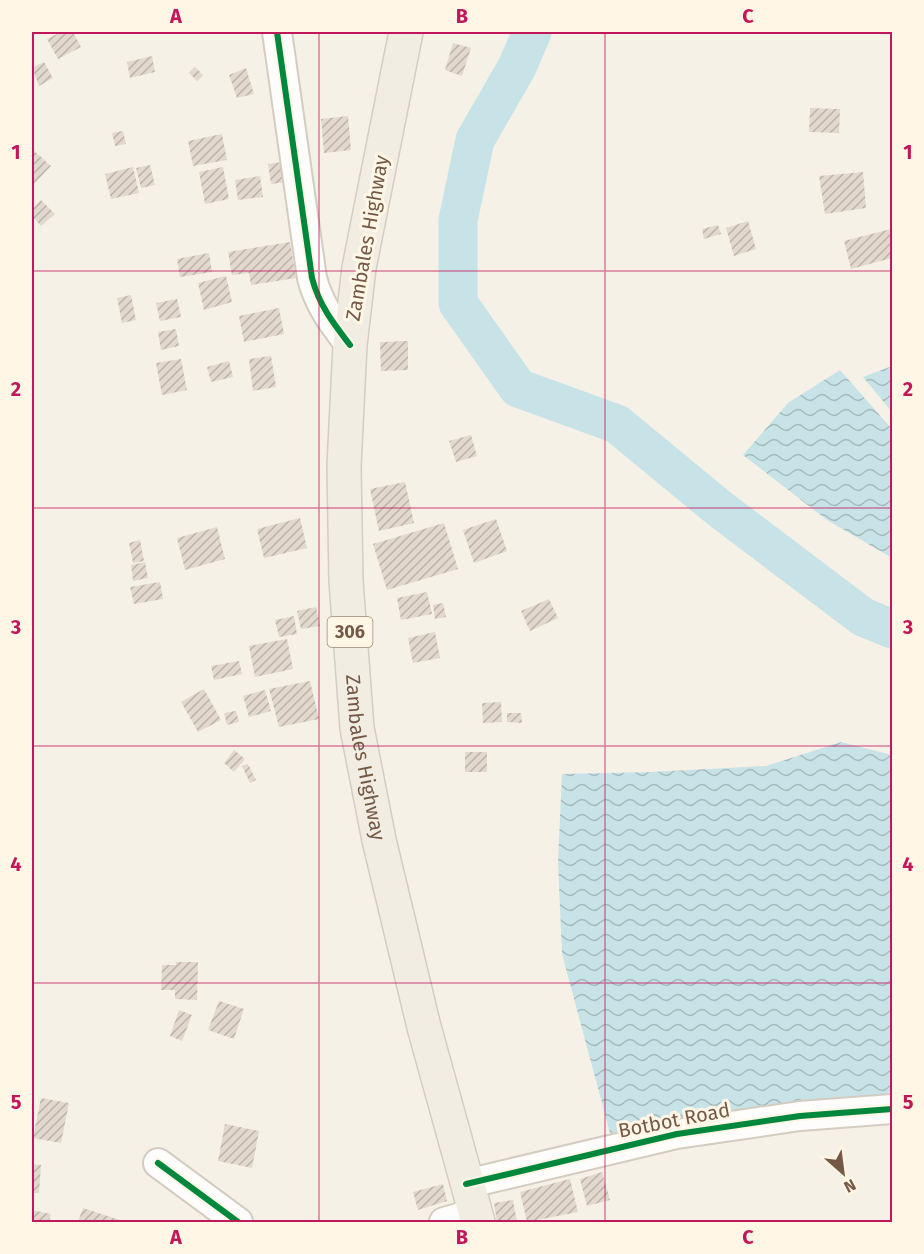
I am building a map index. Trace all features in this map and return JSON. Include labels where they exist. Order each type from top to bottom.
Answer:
[{"type":"main road","name":"Zambales Highway","points":[[406,32],[359,268],[350,345],[344,466],[345,569],[357,728],[379,840],[424,1027],[473,1207]]},
{"type":"street","points":[[277,32],[312,278],[317,296],[326,314],[350,345]]},
{"type":"street","name":"Botbot Road","points":[[444,1222],[473,1207],[677,1134],[800,1116],[892,1108]]},
{"type":"street","points":[[158,1163],[238,1222]]},
{"type":"water","points":[[892,366],[892,412],[863,377]]},
{"type":"water","points":[[840,370],[892,429],[892,558],[827,520],[743,455],[788,403]]},
{"type":"water","points":[[841,742],[892,755],[892,1100],[610,1133],[562,954],[558,862],[562,774],[766,766]]},
{"type":"building","points":[[61,32],[73,32],[81,47],[58,59],[47,39]]},
{"type":"building","points":[[453,43],[471,48],[462,76],[445,70]]},
{"type":"building","points":[[152,56],[155,72],[130,78],[127,62]]},
{"type":"building","points":[[44,62],[53,78],[39,86],[32,68]]},
{"type":"building","points":[[195,67],[203,75],[197,81],[189,73]]},
{"type":"building","points":[[246,68],[254,94],[237,98],[229,75]]},
{"type":"building","points":[[810,108],[840,109],[839,133],[809,132]]},
{"type":"building","points":[[348,116],[351,150],[324,153],[321,119]]},
{"type":"building","points":[[123,131],[126,144],[115,146],[112,133]]},
{"type":"building","points":[[222,134],[227,160],[193,166],[188,141]]},
{"type":"building","points":[[32,149],[51,166],[32,186]]},
{"type":"building","points":[[282,162],[286,182],[271,184],[268,164]]},
{"type":"building","points":[[150,165],[155,185],[141,188],[136,168]]},
{"type":"building","points":[[133,167],[139,193],[111,199],[105,174]]},
{"type":"building","points":[[223,167],[229,199],[205,204],[199,172]]},
{"type":"building","points":[[863,172],[866,208],[825,214],[819,176]]},
{"type":"building","points":[[260,176],[263,197],[238,200],[235,180]]},
{"type":"building","points":[[41,200],[55,214],[41,226],[32,216],[32,209]]},
{"type":"building","points":[[748,221],[756,249],[734,256],[726,228]]},
{"type":"building","points":[[718,225],[721,234],[704,239],[702,229]]},
{"type":"building","points":[[891,229],[892,258],[851,269],[844,241]]},
{"type":"building","points":[[290,242],[296,278],[251,285],[249,273],[232,275],[228,252]]},
{"type":"building","points":[[209,253],[212,272],[180,277],[177,259]]},
{"type":"building","points":[[226,276],[232,302],[204,310],[198,283]]},
{"type":"building","points":[[131,295],[136,320],[122,323],[117,298]]},
{"type":"building","points":[[177,299],[181,317],[160,321],[156,303]]},
{"type":"building","points":[[279,308],[284,334],[244,342],[239,316]]},
{"type":"building","points":[[176,329],[179,346],[161,350],[158,332]]},
{"type":"building","points":[[408,341],[408,370],[381,371],[380,342]]},
{"type":"building","points":[[271,356],[276,387],[253,391],[249,359]]},
{"type":"building","points":[[181,359],[187,390],[162,395],[156,363]]},
{"type":"building","points":[[229,361],[233,377],[211,382],[207,367]]},
{"type":"building","points":[[471,435],[477,456],[456,462],[449,441]]},
{"type":"building","points":[[405,482],[414,523],[379,531],[370,489]]},
{"type":"building","points":[[300,518],[307,548],[264,558],[257,529]]},
{"type":"building","points":[[496,519],[507,551],[474,563],[463,530]]},
{"type":"building","points":[[444,523],[458,569],[387,590],[373,544]]},
{"type":"building","points":[[217,527],[225,559],[185,570],[177,538]]},
{"type":"building","points":[[140,540],[144,561],[133,563],[129,543]]},
{"type":"building","points":[[145,562],[148,578],[133,581],[131,565]]},
{"type":"building","points":[[160,582],[163,599],[134,604],[130,587]]},
{"type":"building","points":[[427,592],[432,614],[401,620],[397,598]]},
{"type":"building","points":[[549,599],[558,618],[530,631],[521,611]]},
{"type":"building","points":[[443,603],[446,617],[435,619],[433,605]]},
{"type":"building","points":[[316,607],[320,626],[301,629],[297,611]]},
{"type":"building","points":[[294,616],[297,634],[279,637],[275,620]]},
{"type":"building","points":[[435,632],[440,658],[413,663],[408,638]]},
{"type":"building","points":[[287,639],[293,669],[255,677],[249,646]]},
{"type":"building","points":[[239,661],[242,674],[214,680],[211,666]]},
{"type":"building","points":[[310,681],[319,719],[279,727],[269,689]]},
{"type":"building","points":[[204,689],[221,720],[198,732],[181,702]]},
{"type":"building","points":[[265,690],[271,711],[249,717],[243,696]]},
{"type":"building","points":[[501,702],[502,722],[483,723],[482,703]]},
{"type":"building","points":[[236,711],[239,722],[227,725],[224,713]]},
{"type":"building","points":[[507,713],[521,713],[522,723],[507,722]]},
{"type":"building","points":[[234,750],[245,759],[234,772],[224,763]]},
{"type":"building","points":[[465,752],[487,752],[487,772],[465,772]]},
{"type":"building","points":[[248,764],[256,780],[250,783],[242,766]]},
{"type":"building","points":[[176,962],[198,962],[197,1000],[175,999],[175,990],[161,990],[162,965],[176,965]]},
{"type":"building","points":[[219,1001],[244,1009],[234,1039],[208,1030]]},
{"type":"building","points":[[179,1010],[192,1015],[182,1041],[170,1036]]},
{"type":"building","points":[[41,1098],[69,1103],[61,1143],[33,1138]]},
{"type":"building","points":[[225,1124],[259,1131],[252,1168],[218,1161]]},
{"type":"building","points":[[32,1164],[41,1165],[39,1193],[32,1193]]},
{"type":"building","points":[[602,1172],[610,1200],[587,1206],[580,1179]]},
{"type":"building","points":[[570,1179],[578,1212],[527,1222],[520,1192]]},
{"type":"building","points":[[443,1184],[447,1201],[418,1210],[413,1192]]},
{"type":"building","points":[[513,1200],[517,1222],[497,1222],[494,1203]]},
{"type":"building","points":[[83,1208],[126,1222],[78,1222]]},
{"type":"building","points":[[32,1210],[51,1214],[49,1222],[32,1222]]},
{"type":"waterway","points":[[532,32],[517,67],[475,140],[458,220],[458,303],[518,388],[617,424],[720,509],[863,617],[892,629]]},
{"type":"cycle path","points":[[277,32],[312,278],[332,321],[350,345]]},
{"type":"cycle path","points":[[466,1184],[677,1134],[800,1116],[892,1109]]},
{"type":"cycle path","points":[[158,1163],[238,1222]]}]
